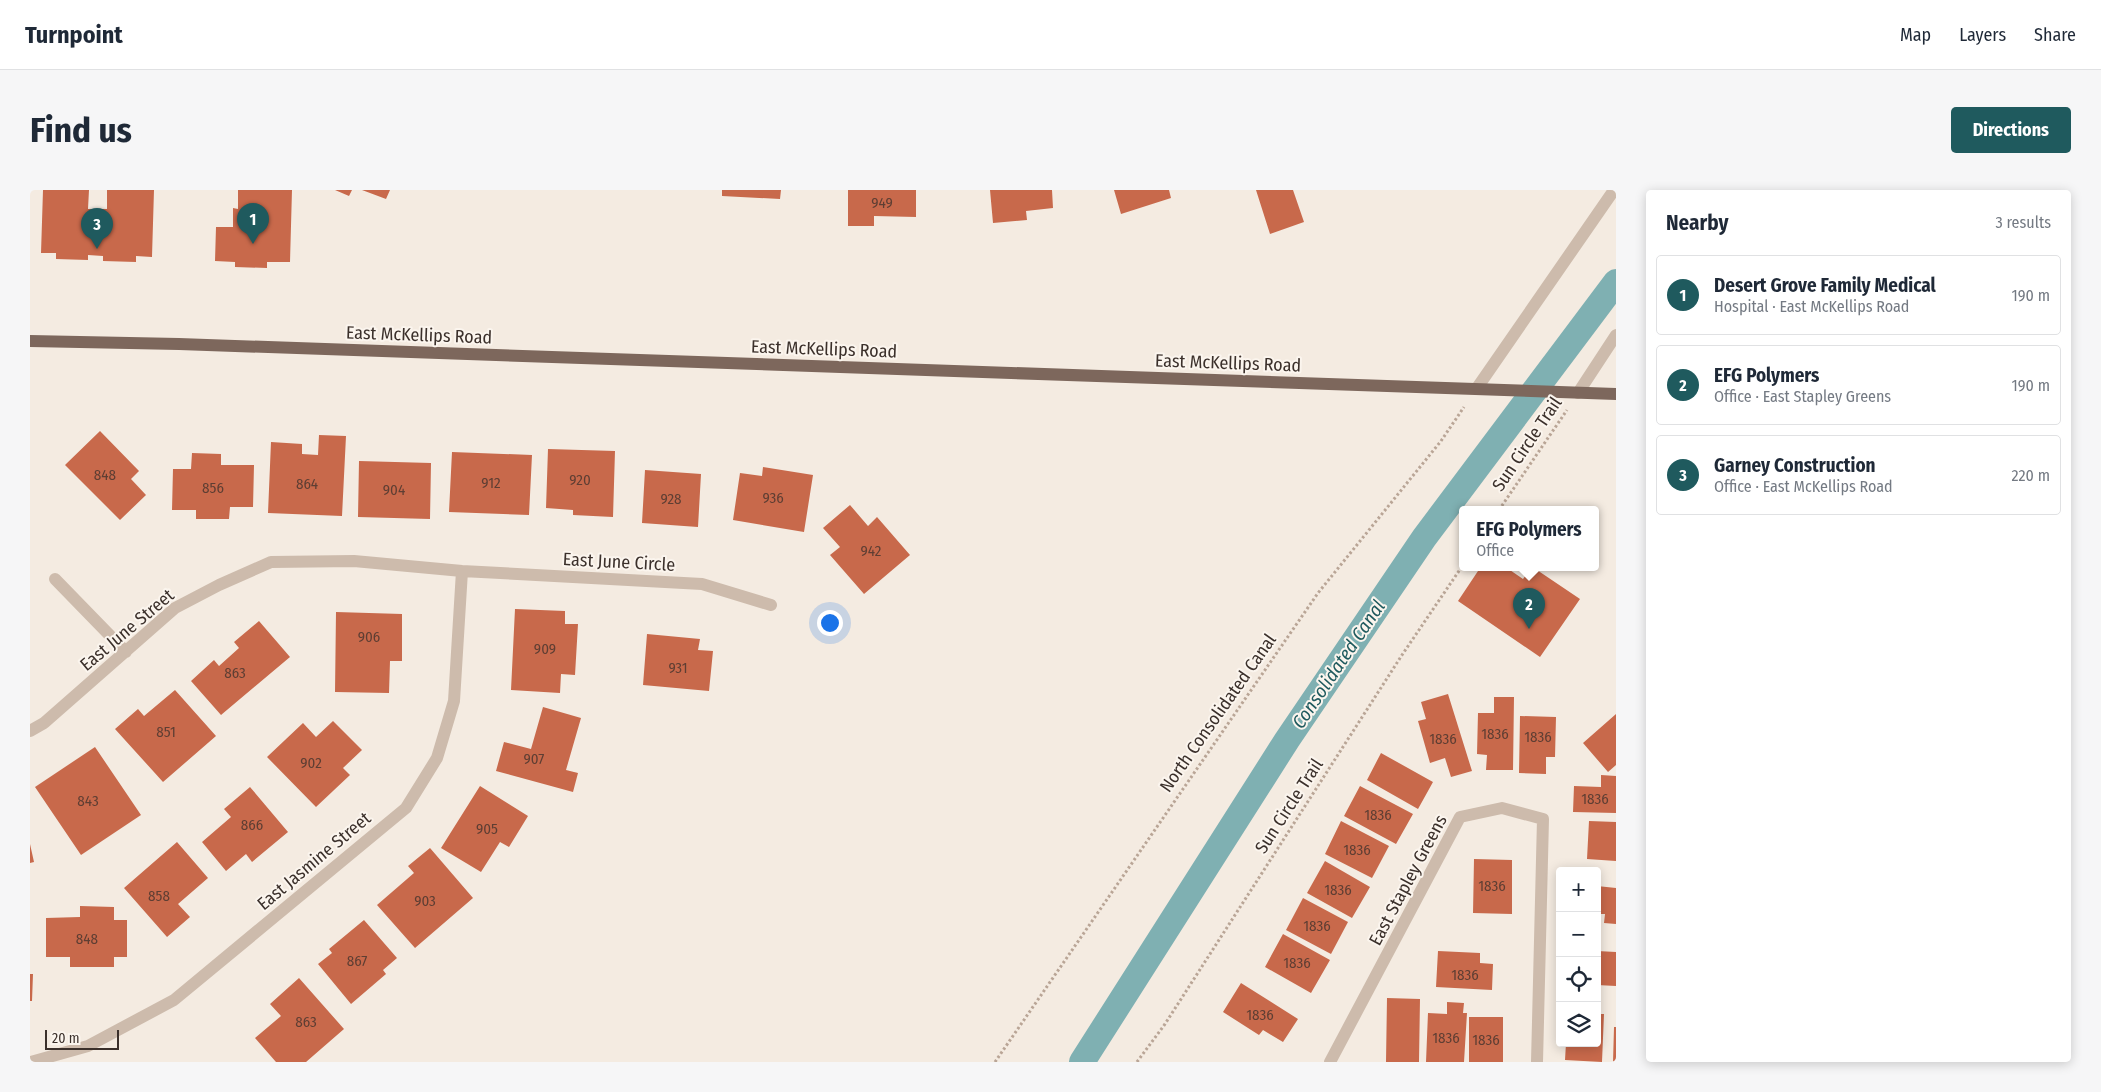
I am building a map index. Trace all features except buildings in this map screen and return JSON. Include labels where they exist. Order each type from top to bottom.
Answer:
[{"type":"main road","name":"East McKellips Road","points":[[30,341],[179,344],[1616,394]]},
{"type":"street","points":[[1477,388],[1614,190]]},
{"type":"street","points":[[1578,393],[1616,335]]},
{"type":"street","name":"East June Street","points":[[30,731],[44,723],[175,608],[219,584],[271,562],[354,561],[462,571]]},
{"type":"street","name":"East June Circle","points":[[462,571],[702,584],[771,606]]},
{"type":"street","name":"East Jasmine Street","points":[[31,1062],[88,1046],[174,1000],[406,808],[437,758],[454,701],[462,571]]},
{"type":"street","points":[[55,579],[126,652]]},
{"type":"street","name":"East Stapley Greens","points":[[1330,1062],[1460,817],[1502,808],[1543,819],[1537,1062]]},
{"type":"path","name":"North Consolidated Canal","points":[[995,1062],[1318,593],[1441,441],[1477,388]]},
{"type":"path","name":"Sun Circle Trail","points":[[1502,506],[1578,393]]},
{"type":"path","name":"Sun Circle Trail","points":[[1137,1062],[1166,1024],[1402,655],[1459,570]]},
{"type":"waterway","name":"Consolidated Canal","points":[[1082,1062],[1287,740],[1424,538],[1616,282]]},
{"type":"place","name":"Desert Grove Family Medical","points":[[253,244]]},
{"type":"place","name":"Garney Construction","points":[[97,249]]},
{"type":"place","name":"EFG Polymers","points":[[1529,629]]}]
